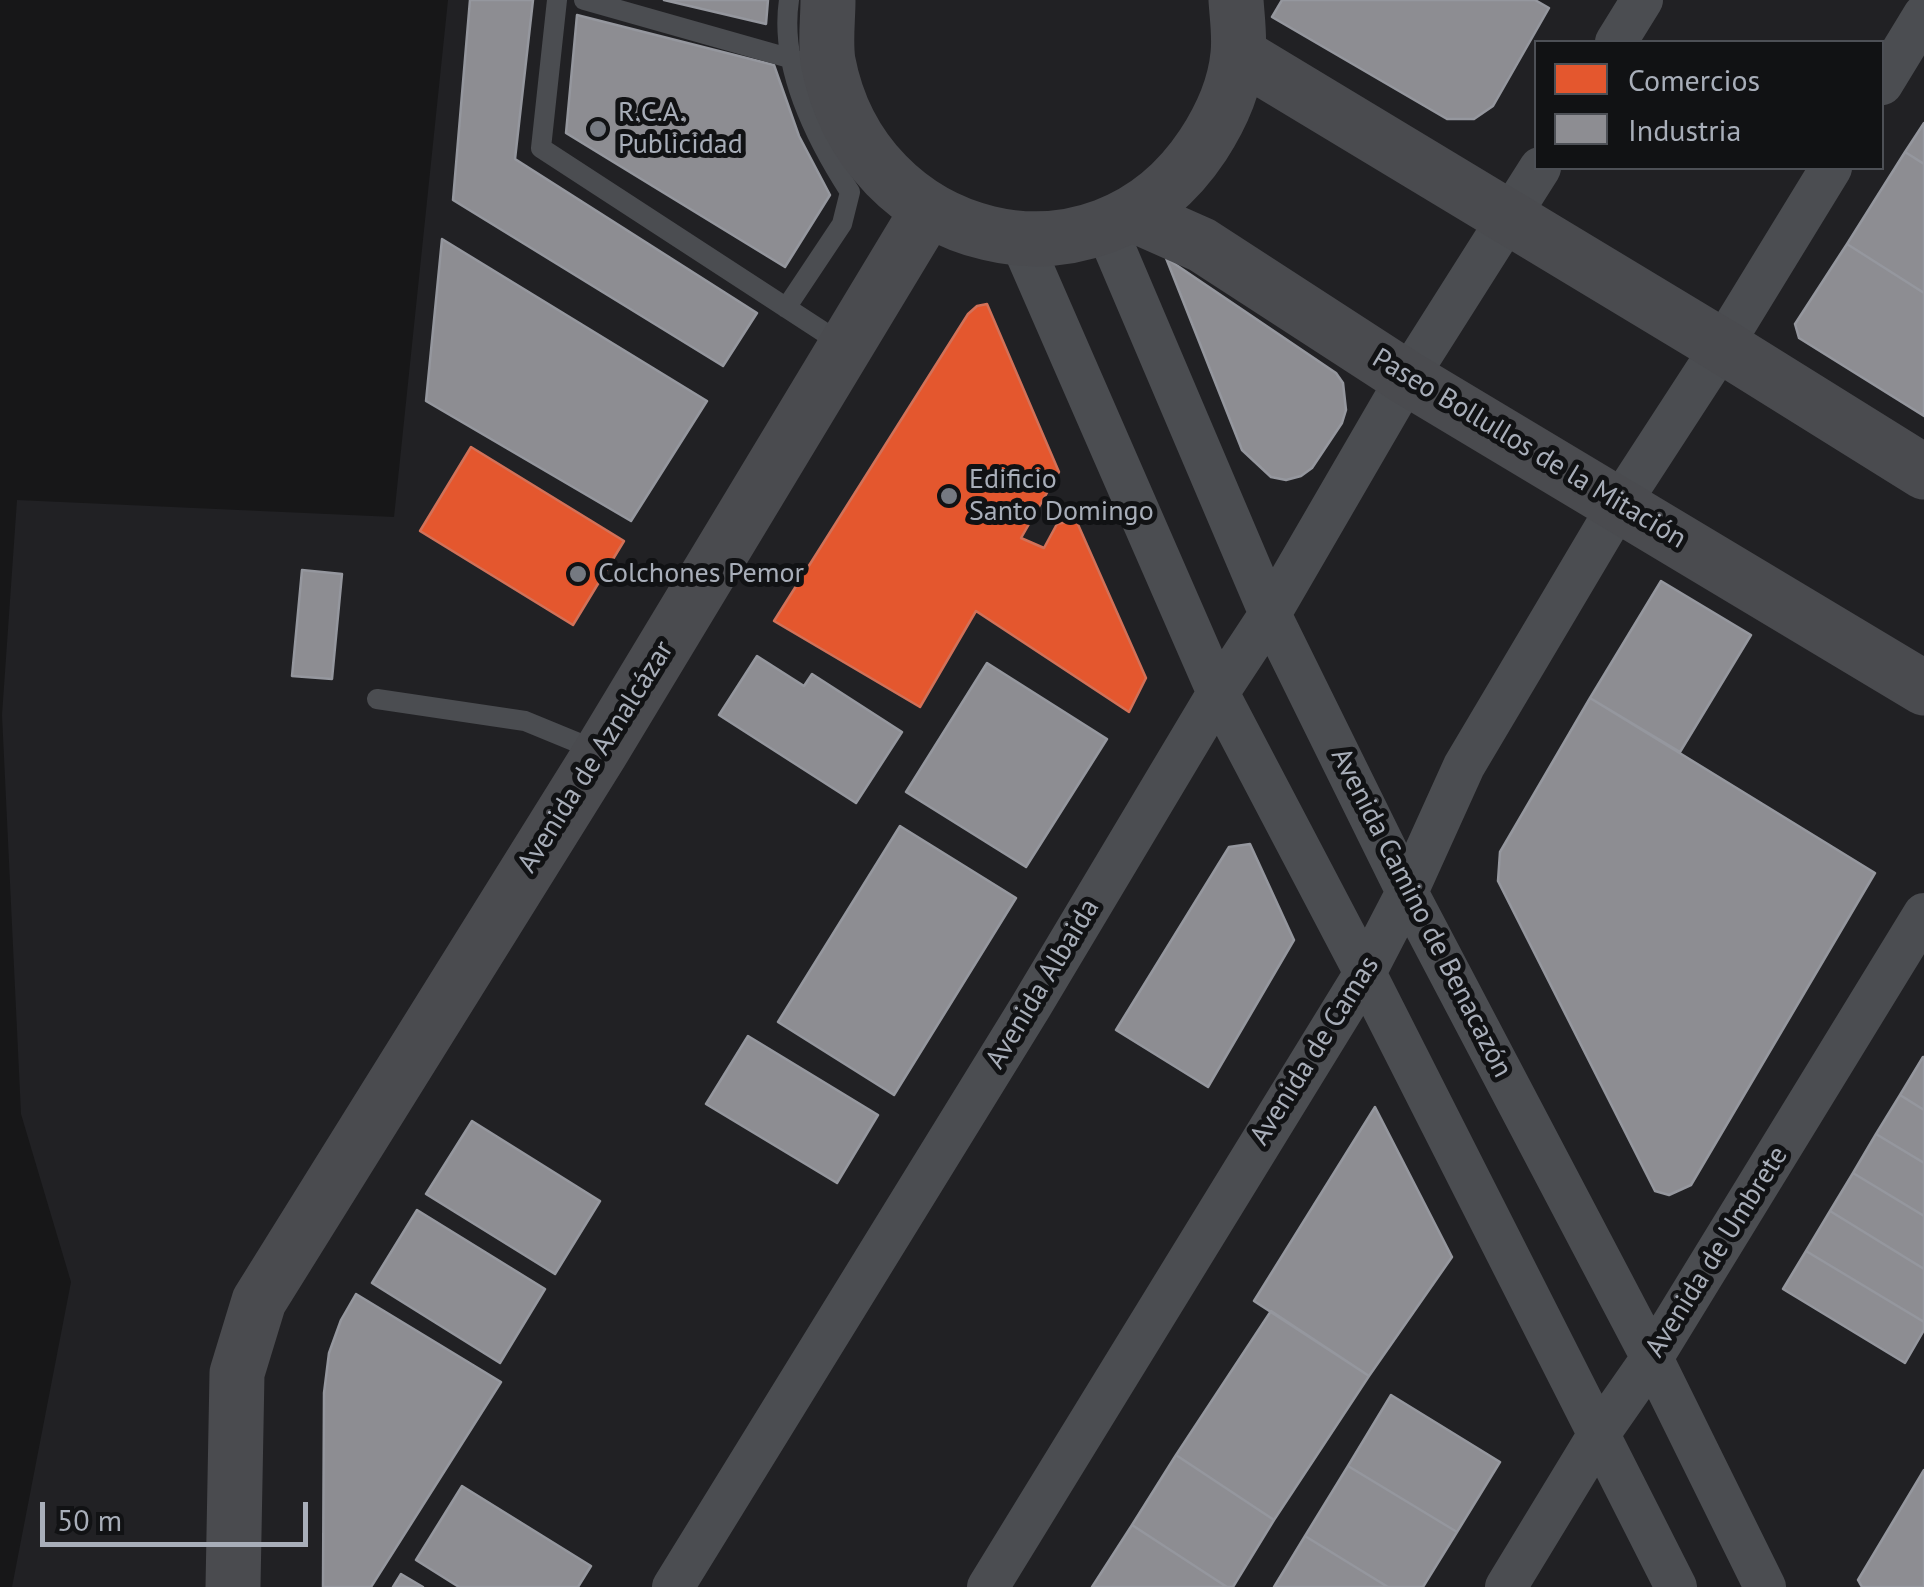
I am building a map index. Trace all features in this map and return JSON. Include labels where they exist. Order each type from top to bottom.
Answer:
[{"type":"street","points":[[828,0],[827,58],[811,64],[879,171],[928,210],[972,230],[1020,239],[1064,236],[1119,220],[1184,174],[1220,118],[1238,54],[1236,0]]},
{"type":"street","points":[[1617,40],[1642,0]]},
{"type":"street","points":[[1884,81],[1924,14]]},
{"type":"street","points":[[1238,54],[1510,216],[1924,472]]},
{"type":"street","name":"Avenida Albaida","points":[[673,1587],[1031,1006],[1218,693],[1270,614],[1407,378],[1539,170]]},
{"type":"street","name":"Avenida de Camas","points":[[988,1587],[1365,973],[1464,766],[1620,503],[1830,170]]},
{"type":"street","name":"Avenida de Aznalcázar","points":[[233,1587],[238,1373],[259,1301],[601,752],[928,210]]},
{"type":"street","name":"Paseo Bollullos de la Mitación","points":[[1119,220],[1202,245],[1407,378],[1924,688]]},
{"type":"street","name":"Avenida Camino de Benacazón","points":[[1119,220],[1270,614],[1407,892],[1652,1358],[1765,1587]]},
{"type":"street","points":[[1020,239],[1218,693],[1365,973],[1676,1587]]},
{"type":"street","name":"Avenida de Umbrete","points":[[1506,1587],[1599,1434],[1652,1358],[1924,914]]},
{"type":"lane","points":[[557,0],[541,148],[846,347]]},
{"type":"lane","points":[[584,0],[811,64]]},
{"type":"lane","points":[[789,0],[785,27],[811,64]]},
{"type":"lane","points":[[786,308],[842,224],[850,192],[823,151],[800,90],[811,64]]},
{"type":"lane","points":[[378,700],[525,721],[601,752]]},
{"type":"shaded area","points":[[448,0],[1924,0],[1924,1587],[12,1587],[71,1282],[21,1114],[2,715],[17,500],[394,517]]},
{"type":"building: Comercios","name":"Edificio Santo Domingo","points":[[987,304],[1059,472],[1021,538],[1044,548],[1057,524],[1076,520],[1146,678],[1129,712],[976,611],[920,707],[774,621],[968,314]]},
{"type":"building: Comercios","points":[[471,447],[624,541],[573,625],[420,531]]},
{"type":"building: Industria","points":[[470,0],[533,0],[515,159],[757,313],[723,366],[453,200]]},
{"type":"building: Industria","points":[[664,0],[768,0],[766,24]]},
{"type":"building: Industria","points":[[1282,0],[1535,0],[1549,8],[1493,106],[1474,119],[1447,119],[1272,17]]},
{"type":"building: Industria","points":[[577,15],[774,65],[799,136],[830,195],[785,267],[566,133]]},
{"type":"building: Industria","points":[[1924,123],[1924,164],[1905,152]]},
{"type":"building: Industria","points":[[1905,152],[1924,164],[1924,293],[1847,244]]},
{"type":"building: Industria","points":[[442,239],[707,401],[631,521],[426,401]]},
{"type":"building: Industria","points":[[1847,244],[1924,293],[1924,416],[1799,338],[1795,324]]},
{"type":"building: Industria","points":[[1166,258],[1336,373],[1343,383],[1346,410],[1342,423],[1312,468],[1301,476],[1286,480],[1271,477],[1242,450]]},
{"type":"building: Industria","points":[[302,570],[342,574],[332,679],[292,676]]},
{"type":"building: Industria","points":[[1661,581],[1751,635],[1680,752],[1590,698]]},
{"type":"building: Industria","points":[[757,656],[804,686],[812,674],[902,732],[856,803],[719,715]]},
{"type":"building: Industria","points":[[987,663],[1107,739],[1026,867],[906,792]]},
{"type":"building: Industria","points":[[1590,698],[1875,873],[1691,1185],[1669,1195],[1655,1191],[1498,881],[1500,852]]},
{"type":"building: Industria","points":[[900,826],[1016,898],[894,1095],[778,1022]]},
{"type":"building: Industria","points":[[1250,844],[1294,940],[1208,1087],[1116,1030],[1229,847]]},
{"type":"building: Industria","points":[[748,1036],[878,1115],[837,1183],[706,1104]]},
{"type":"building: Industria","points":[[1924,1057],[1924,1110],[1900,1095]]},
{"type":"building: Industria","points":[[1900,1095],[1924,1110],[1924,1163],[1876,1134]]},
{"type":"building: Industria","points":[[1375,1107],[1452,1257],[1369,1376],[1254,1301]]},
{"type":"building: Industria","points":[[472,1121],[600,1201],[555,1274],[426,1194]]},
{"type":"building: Industria","points":[[1876,1134],[1924,1163],[1924,1216],[1853,1173]]},
{"type":"building: Industria","points":[[1853,1173],[1924,1216],[1924,1269],[1830,1211]]},
{"type":"building: Industria","points":[[417,1210],[545,1289],[500,1363],[372,1283]]},
{"type":"building: Industria","points":[[1830,1211],[1924,1269],[1924,1322],[1806,1251]]},
{"type":"building: Industria","points":[[1806,1251],[1924,1322],[1924,1330],[1905,1363],[1783,1289]]},
{"type":"building: Industria","points":[[356,1294],[501,1382],[371,1587],[323,1587],[324,1393],[329,1353]]},
{"type":"building: Industria","points":[[1271,1311],[1369,1376],[1274,1520],[1176,1455]]},
{"type":"building: Industria","points":[[1391,1395],[1500,1462],[1457,1532],[1348,1466]]},
{"type":"building: Industria","points":[[1176,1455],[1274,1520],[1233,1587],[1227,1587],[1132,1525]]},
{"type":"building: Industria","points":[[1348,1466],[1457,1532],[1423,1587],[1388,1587],[1305,1536]]},
{"type":"building: Industria","points":[[1924,1470],[1924,1587],[1862,1587],[1858,1580]]},
{"type":"building: Industria","points":[[462,1486],[591,1566],[578,1587],[459,1587],[416,1560]]},
{"type":"building: Industria","points":[[1132,1525],[1227,1587],[1092,1587]]},
{"type":"building: Industria","points":[[1305,1536],[1388,1587],[1274,1587]]},
{"type":"building: Industria","points":[[401,1574],[423,1587],[393,1587]]},
{"type":"place","name":"R.C.A. Publicidad","points":[[598,129]]},
{"type":"place","name":"Edificio Santo Domingo","points":[[949,496]]},
{"type":"place","name":"Colchones Pemor","points":[[578,574]]}]
